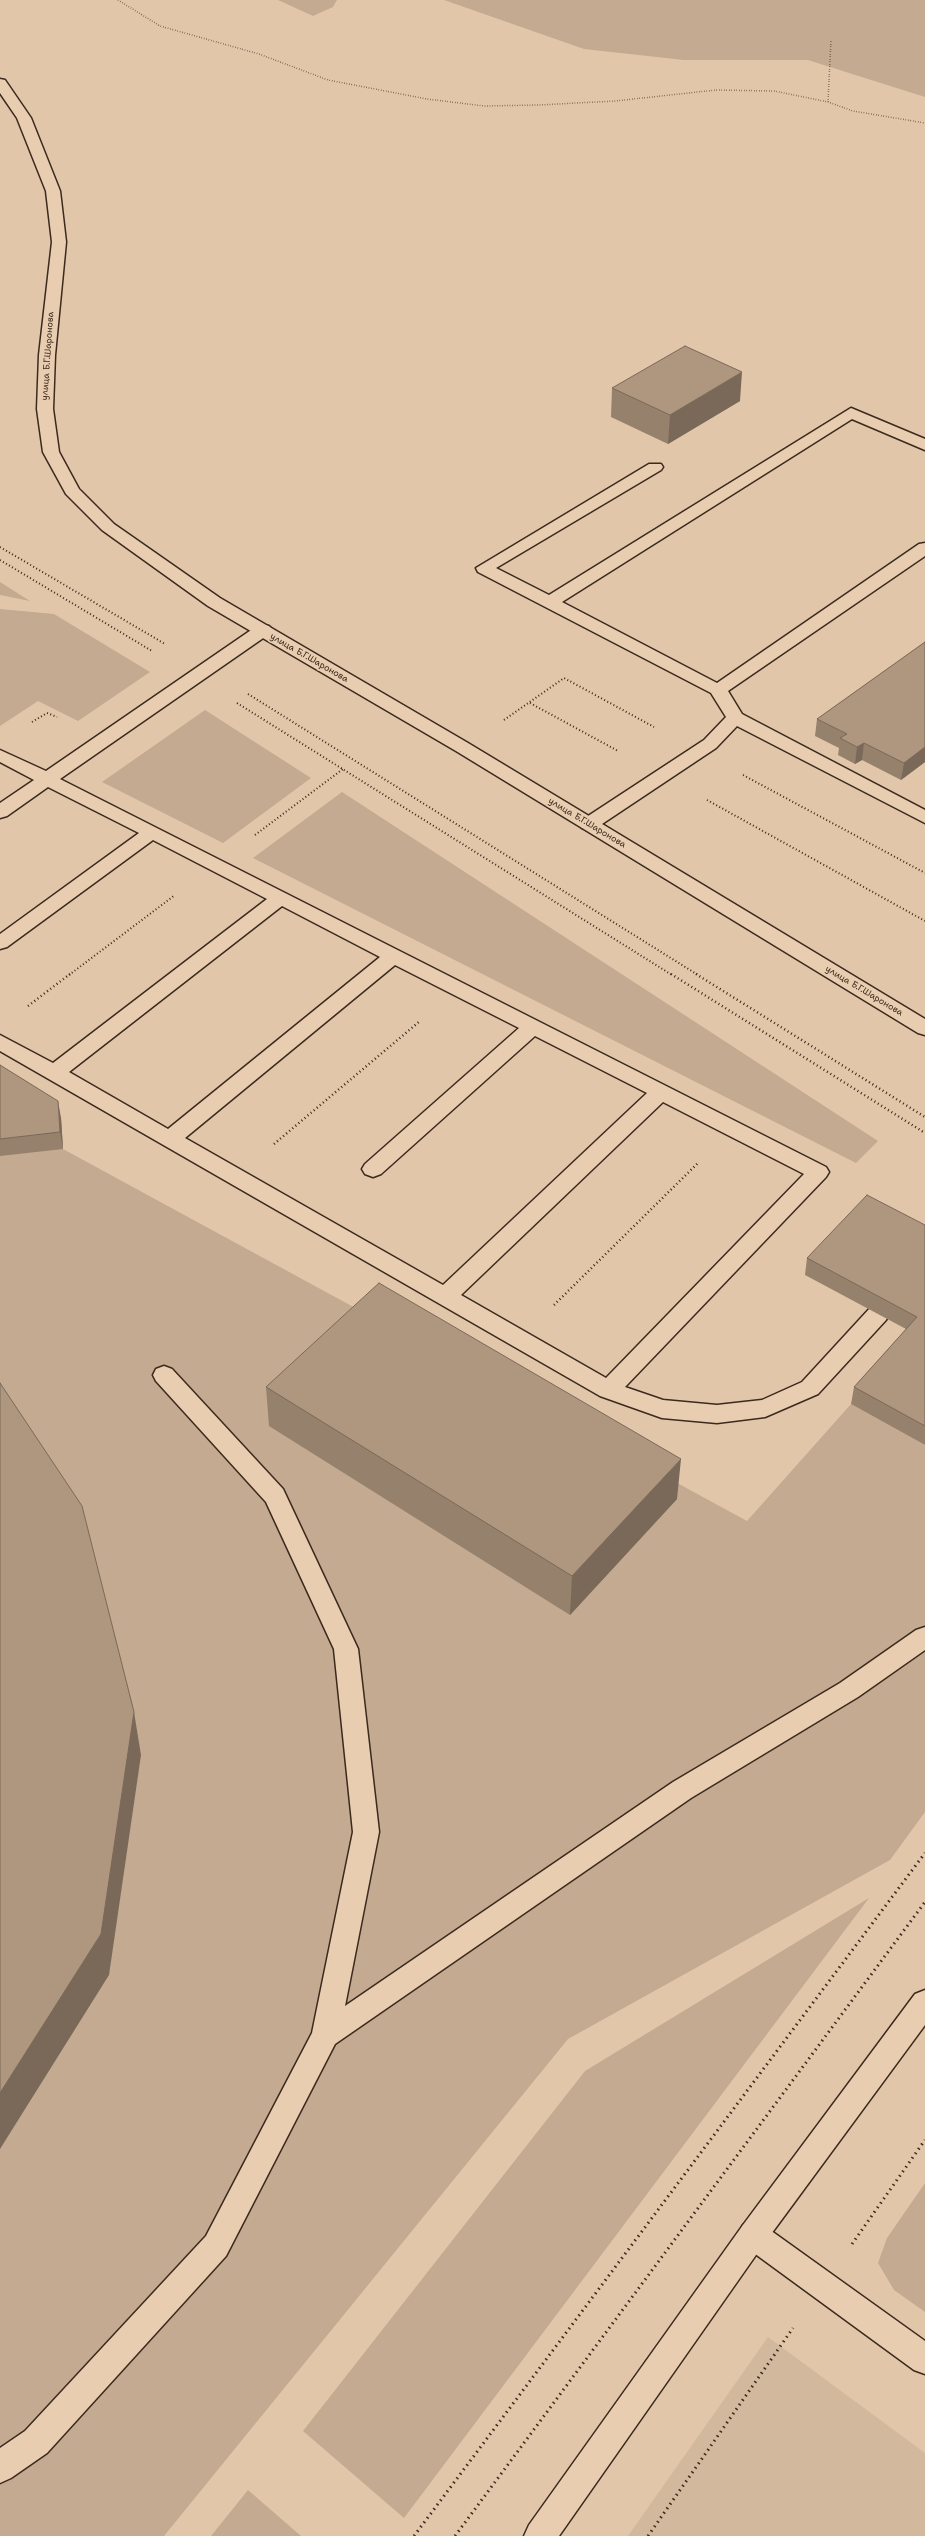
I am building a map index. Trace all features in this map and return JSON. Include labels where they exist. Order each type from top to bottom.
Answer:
[{"type":"main road","name":"улица Б.Г.Шаронова","points":[[0,83],[24,118],[42,158],[52,191],[59,242],[47,355],[45,409],[51,452],[72,491],[108,527],[159,565],[263,630],[589,824],[925,1028]]},
{"type":"main road","points":[[550,602],[851,413],[925,445]]},
{"type":"main road","points":[[655,467],[484,568],[718,690],[735,718],[925,817]]},
{"type":"main road","points":[[718,690],[925,548]]},
{"type":"main road","points":[[0,812],[263,630]]},
{"type":"main road","points":[[589,824],[710,744],[735,718]]},
{"type":"main road","points":[[0,755],[818,1172],[608,1390]]},
{"type":"main road","points":[[0,943],[151,833]]},
{"type":"main road","points":[[54,1073],[280,898]]},
{"type":"main road","points":[[170,1139],[393,956]]},
{"type":"main road","points":[[372,1169],[533,1027]]},
{"type":"main road","points":[[0,1042],[608,1390],[662,1409],[717,1414],[765,1408],[810,1388],[878,1314]]},
{"type":"main road","points":[[446,1297],[661,1092]]},
{"type":"main road","points":[[0,2467],[36,2442],[216,2246],[325,2035],[366,1832],[346,1650],[275,1496],[164,1375]]},
{"type":"main road","points":[[325,2035],[682,1790],[849,1690],[925,1637]]},
{"type":"main road","points":[[540,2536],[753,2235],[925,2003]]},
{"type":"main road","points":[[753,2235],[925,2359]]},
{"type":"path","points":[[118,0],[160,26],[259,54],[328,80],[426,99],[484,106],[539,105],[730,90],[774,91],[828,102],[853,111],[925,123]]},
{"type":"path","points":[[828,102],[831,40]]},
{"type":"path","points":[[0,547],[207,669],[925,1116]]},
{"type":"path","points":[[0,560],[153,652]]},
{"type":"path","points":[[502,721],[564,678],[925,873]]},
{"type":"path","points":[[235,702],[925,1133]]},
{"type":"path","points":[[530,702],[925,921]]},
{"type":"path","points":[[25,1008],[343,769]]},
{"type":"path","points":[[236,1177],[457,989]]},
{"type":"path","points":[[520,1339],[733,1129]]},
{"type":"path","points":[[414,2536],[925,1853]]},
{"type":"path","points":[[455,2536],[925,1902]]},
{"type":"path","points":[[648,2536],[925,2140]]},
{"type":"shaded area","points":[[278,0],[337,0],[333,7],[313,16]]},
{"type":"shaded area","points":[[444,0],[925,0],[925,97],[808,60],[684,60],[584,49]]},
{"type":"shaded area","points":[[0,582],[30,601],[0,595]]},
{"type":"shaded area","points":[[0,609],[54,614],[150,672],[78,721],[38,701],[0,726]]},
{"type":"shaded area","points":[[205,710],[311,778],[223,843],[102,782]]},
{"type":"shaded area","points":[[342,792],[878,1141],[856,1163],[253,858]]},
{"type":"shaded area","points":[[0,1080],[61,1118],[63,1149],[747,1521],[851,1404],[925,1445],[925,1812],[890,1860],[568,2039],[164,2536],[0,2536]]},
{"type":"shaded area","points":[[869,1898],[404,2518],[303,2431],[585,2071]]},
{"type":"shaded area","points":[[925,2183],[925,2312],[894,2290],[878,2263],[887,2238]]},
{"type":"shaded area","points":[[768,2337],[925,2453],[925,2536],[628,2536]]},
{"type":"shaded area","points":[[248,2490],[301,2536],[211,2536]]},
{"type":"building","points":[[685,346],[742,372],[670,415],[612,388]]},
{"type":"building","points":[[925,642],[925,747],[904,763],[864,743],[857,747],[840,738],[847,734],[817,719]]},
{"type":"building","points":[[0,1065],[58,1101],[60,1132],[0,1139]]},
{"type":"building","points":[[867,1195],[925,1225],[925,1426],[854,1387],[917,1317],[807,1258]]},
{"type":"building","points":[[379,1283],[681,1459],[572,1576],[266,1387]]},
{"type":"building","points":[[0,1383],[82,1506],[134,1712],[101,1934],[0,2093]]}]
